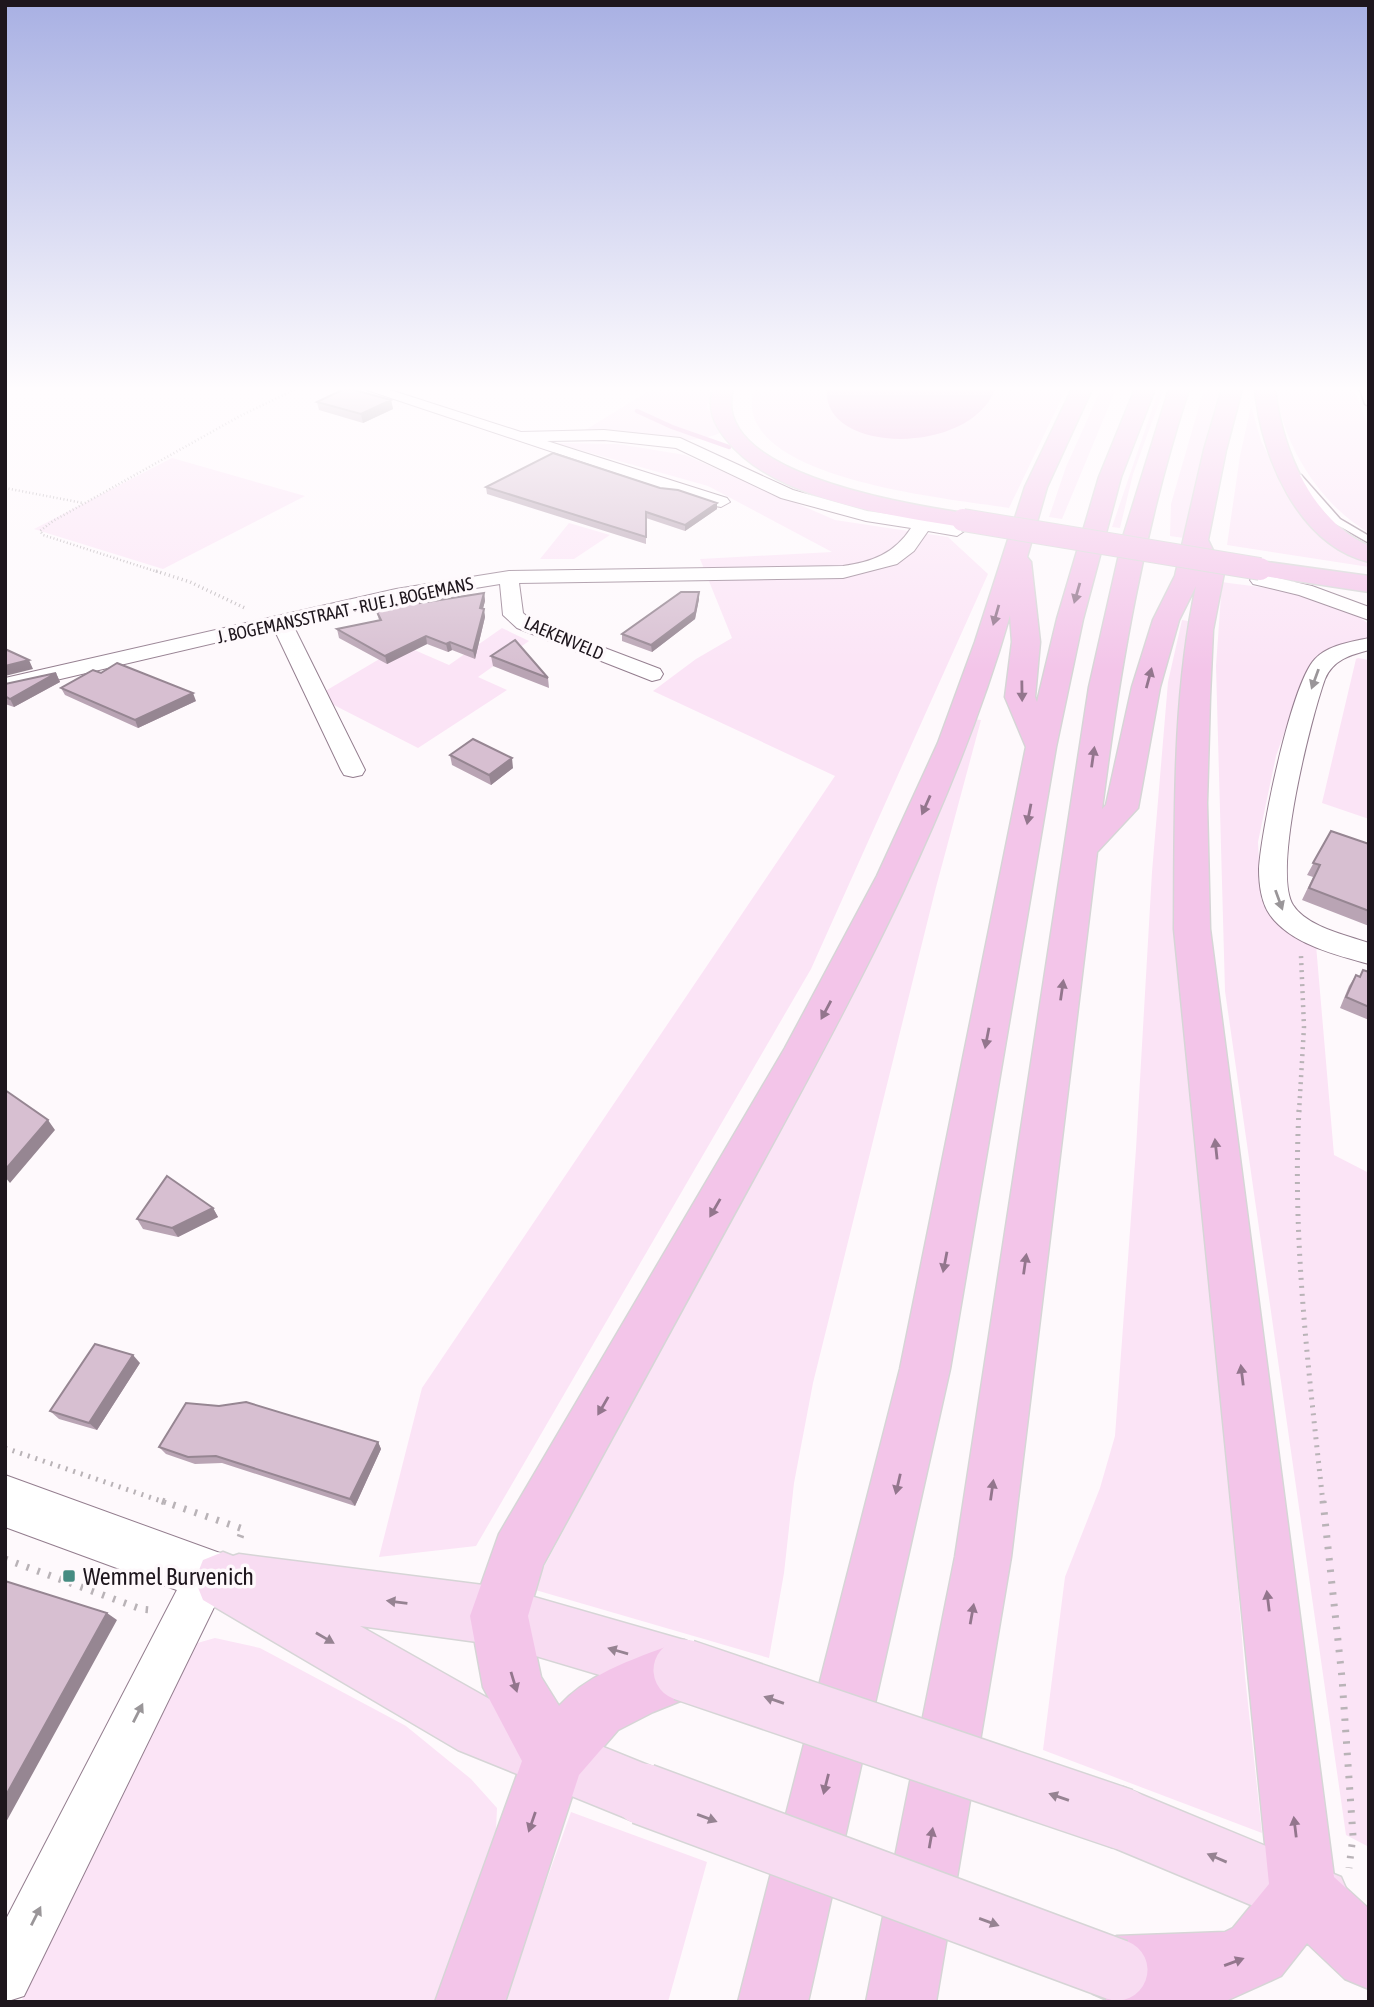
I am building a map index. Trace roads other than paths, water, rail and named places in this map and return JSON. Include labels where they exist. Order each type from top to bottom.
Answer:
[{"type":"highway","points":[[807,483],[848,496],[963,520],[1369,584]]},
{"type":"highway","points":[[845,483],[963,520]]},
{"type":"highway","points":[[554,1757],[513,1687],[499,1616],[519,1554],[799,1059],[889,887],[953,743],[1038,483]]},
{"type":"highway","points":[[773,2002],[925,1369],[1041,747],[1070,619],[1108,483]]},
{"type":"highway","points":[[901,2002],[983,1557],[1103,687],[1125,569],[1148,483]]},
{"type":"highway","points":[[1081,849],[1122,808],[1146,687],[1166,620],[1188,576],[1208,483]]},
{"type":"highway","points":[[1296,483],[1318,521],[1342,541],[1369,555]]},
{"type":"highway","points":[[1117,1970],[1228,1966],[1257,1952],[1346,1920],[1192,929],[1191,803],[1195,697],[1200,630],[1210,573],[1196,541]]},
{"type":"highway","points":[[1017,551],[1023,588],[1026,642],[1020,697],[1041,747]]},
{"type":"highway","points":[[1260,568],[1369,572]]},
{"type":"highway","points":[[470,2002],[554,1757],[597,1709],[635,1689],[684,1670]]},
{"type":"main road","points":[[208,1586],[499,1616],[684,1670],[1124,1819],[1346,1920]]},
{"type":"main road","points":[[208,1586],[480,1728],[643,1794],[1198,2002]]},
{"type":"street","points":[[663,483],[721,502]]},
{"type":"street","points":[[763,483],[787,494],[852,513],[922,525],[963,520]]},
{"type":"street","name":"J. BOGEMANSSTRAAT - RUE J. BOGEMANS","points":[[5,685],[396,595],[509,577],[843,572],[873,566],[901,555],[912,543],[922,525]]},
{"type":"street","points":[[1260,568],[1305,590],[1369,614]]},
{"type":"street","name":"LAEKENVELD","points":[[509,577],[513,615],[524,624],[652,674]]},
{"type":"street","points":[[281,622],[314,691],[333,721],[353,769]]},
{"type":"street","points":[[1369,644],[1330,657],[1317,670],[1280,804],[1274,851],[1275,896],[1284,912],[1309,930],[1369,954]]},
{"type":"street","points":[[5,1501],[208,1586],[5,1977]]},
{"type":"lane","points":[[1303,483],[1337,521],[1369,540]]},
{"type":"place","name":"Wemmel Burvenich","points":[[69,1576]]}]
